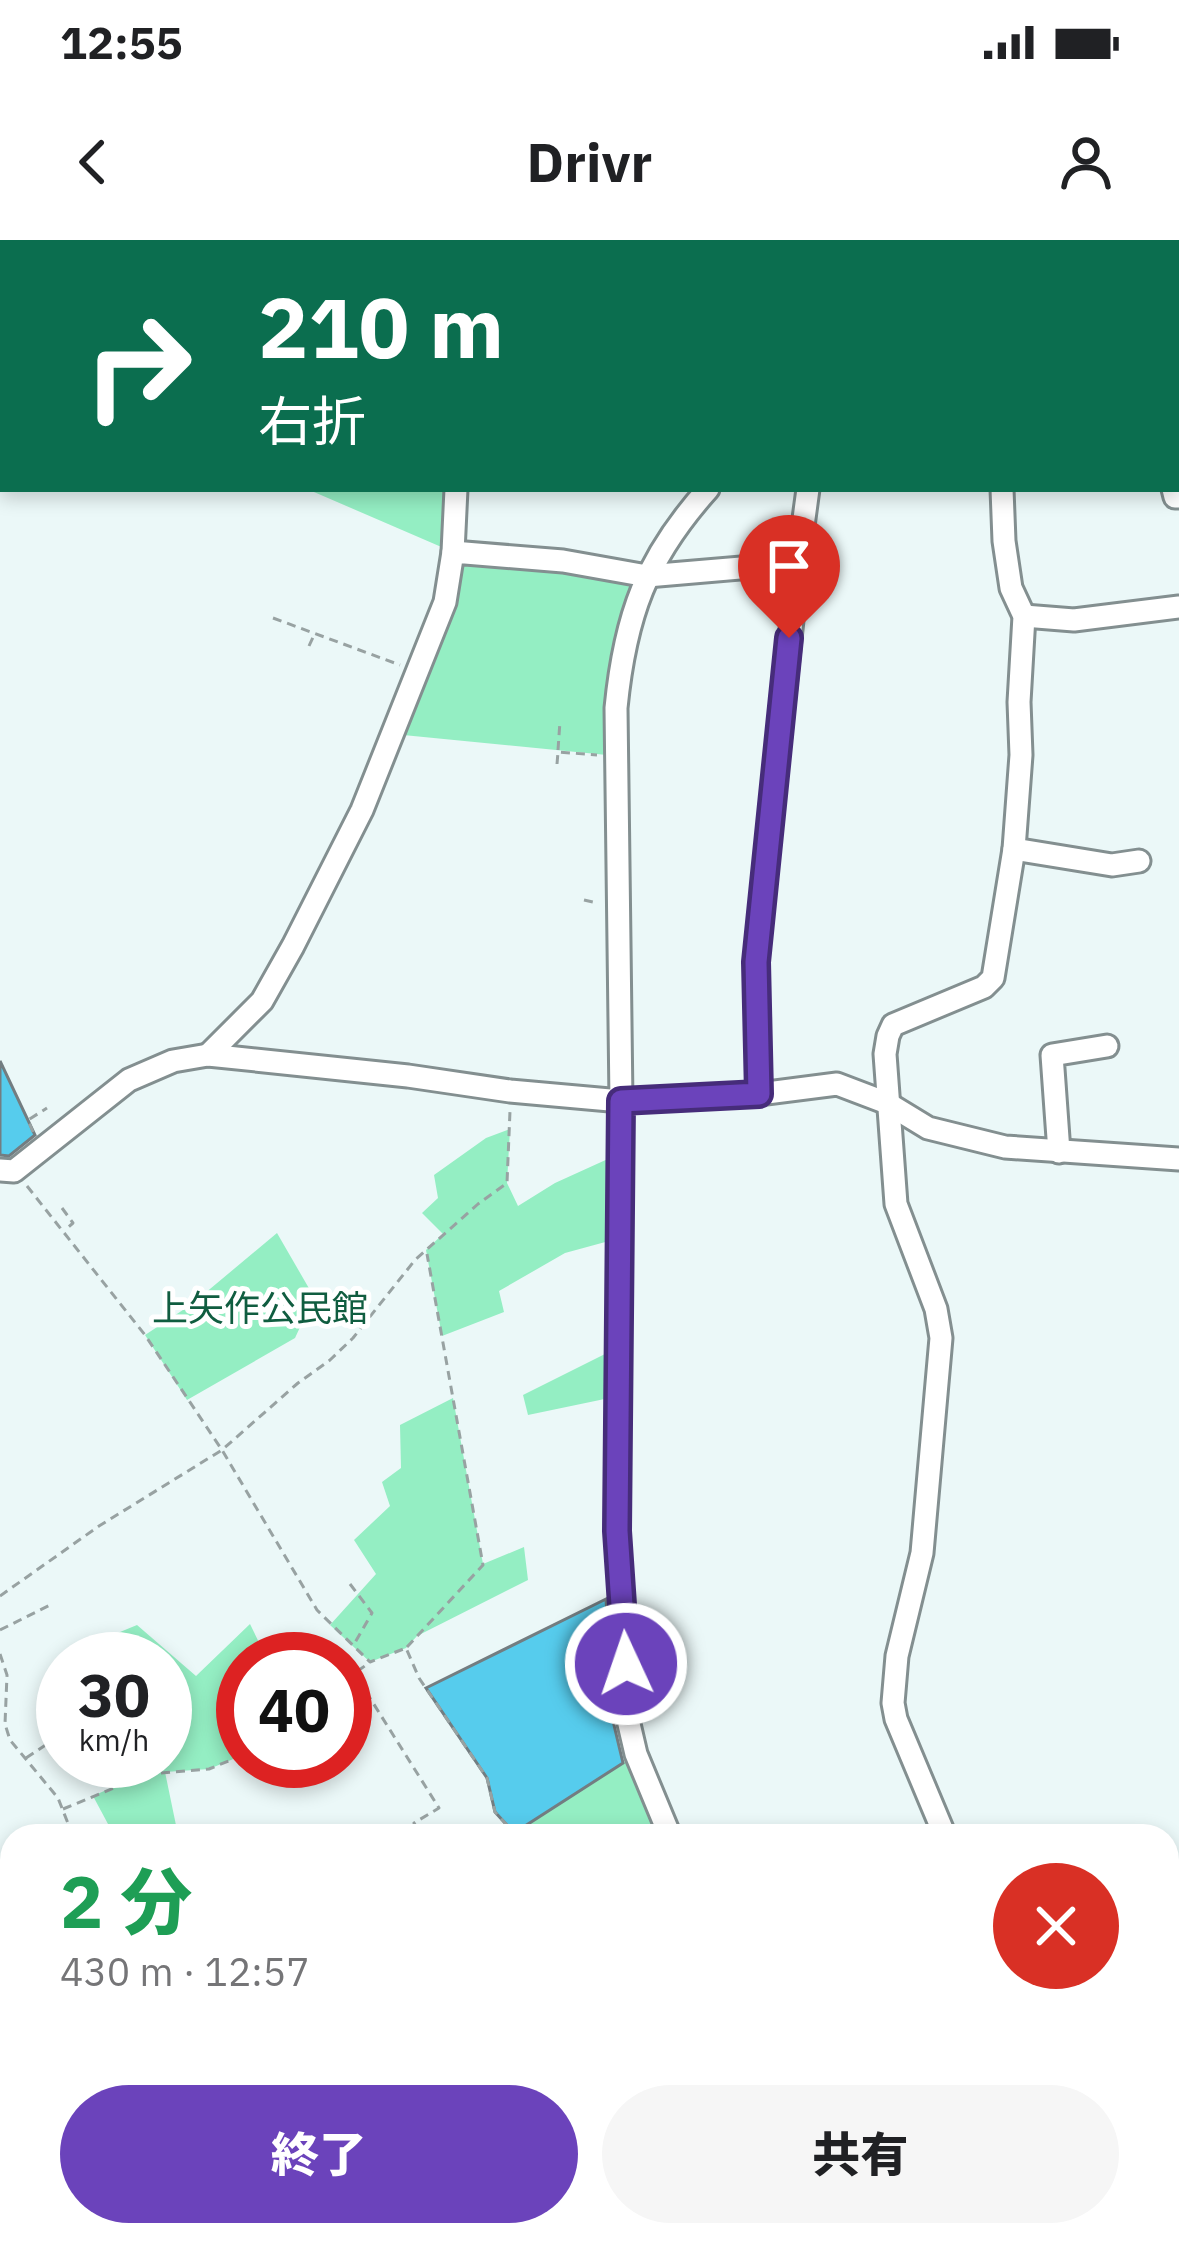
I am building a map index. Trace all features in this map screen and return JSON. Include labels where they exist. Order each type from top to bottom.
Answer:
[{"type":"street","points":[[208,1055],[262,1001],[362,810],[445,602],[456,492]]},
{"type":"street","points":[[665,1824],[629,1724],[617,1531],[621,1101],[616,708],[620,666],[646,576],[681,519],[705,492]]},
{"type":"street","points":[[759,1094],[756,962],[808,492]]},
{"type":"street","points":[[940,1824],[893,1703],[897,1656],[922,1553],[941,1337],[937,1309],[896,1204],[885,1054],[893,1025],[984,987],[993,978],[1014,849],[1024,616],[1011,588],[1002,492]]},
{"type":"street","points":[[453,552],[562,561],[646,576],[798,563]]},
{"type":"street","points":[[1024,616],[1074,620],[1179,608]]},
{"type":"street","points":[[1014,849],[1112,865],[1139,861]]},
{"type":"street","points":[[1059,1152],[1052,1055],[1108,1046]]},
{"type":"street","points":[[7,1170],[42,1149],[129,1080],[173,1061],[208,1055],[621,1101],[759,1094],[837,1084],[887,1103],[928,1128],[1005,1148],[1179,1159]]},
{"type":"path","points":[[273,618],[419,671]]},
{"type":"path","points":[[309,646],[314,633]]},
{"type":"path","points":[[557,764],[560,721]]},
{"type":"path","points":[[558,752],[616,756]]},
{"type":"path","points":[[0,1595],[99,1526],[222,1450],[353,1338],[415,1260],[507,1183],[510,1091]]},
{"type":"path","points":[[42,1149],[28,1120],[47,1108]]},
{"type":"path","points":[[7,1170],[125,1307],[222,1450],[308,1597],[338,1632]]},
{"type":"path","points":[[62,1208],[73,1223],[64,1231]]},
{"type":"path","points":[[372,1661],[406,1648],[483,1565],[426,1250]]},
{"type":"path","points":[[350,1584],[372,1613],[361,1632]]},
{"type":"path","points":[[0,1630],[50,1605]]},
{"type":"path","points":[[406,1648],[419,1678],[487,1778],[494,1812],[506,1824]]},
{"type":"path","points":[[0,1655],[7,1676],[5,1724],[10,1741],[58,1798],[68,1824]]},
{"type":"path","points":[[372,1701],[439,1808],[415,1824]]},
{"type":"path","points":[[25,1759],[36,1752]]},
{"type":"path","points":[[62,1809],[148,1774],[216,1766]]},
{"type":"green space","points":[[314,492],[456,492],[453,552]]},
{"type":"green space","points":[[453,552],[647,576],[617,756],[393,734]]},
{"type":"green space","points":[[510,1129],[507,1183],[518,1206],[621,1153],[620,1238],[565,1253],[499,1291],[504,1312],[442,1336],[426,1250],[443,1234],[422,1213],[438,1198],[434,1175],[486,1138]]},
{"type":"green space","name":"上矢作公民館","points":[[277,1233],[314,1297],[295,1338],[187,1400],[145,1335],[192,1304]]},
{"type":"green space","points":[[619,1347],[619,1396],[528,1415],[523,1395]]},
{"type":"green space","points":[[453,1398],[483,1564],[524,1547],[528,1580],[417,1636],[406,1648],[372,1661],[372,1632],[338,1632],[330,1625],[376,1574],[354,1540],[390,1506],[382,1482],[401,1468],[400,1425]]},
{"type":"green space","points":[[216,1657],[216,1766],[209,1769],[192,1770],[192,1673],[196,1676]]},
{"type":"green space","points":[[636,1754],[665,1824],[528,1824]]},
{"type":"green space","points":[[111,1788],[168,1788],[176,1824],[108,1824],[93,1796]]},
{"type":"building","points":[[0,1061],[35,1135],[9,1156],[0,1155]]},
{"type":"building","points":[[606,1599],[614,1725],[623,1763],[528,1824],[506,1824],[495,1812],[487,1778],[426,1688]]},
{"type":"route","points":[[626,1664],[617,1531],[621,1101],[759,1094],[756,962],[789,638]]}]
